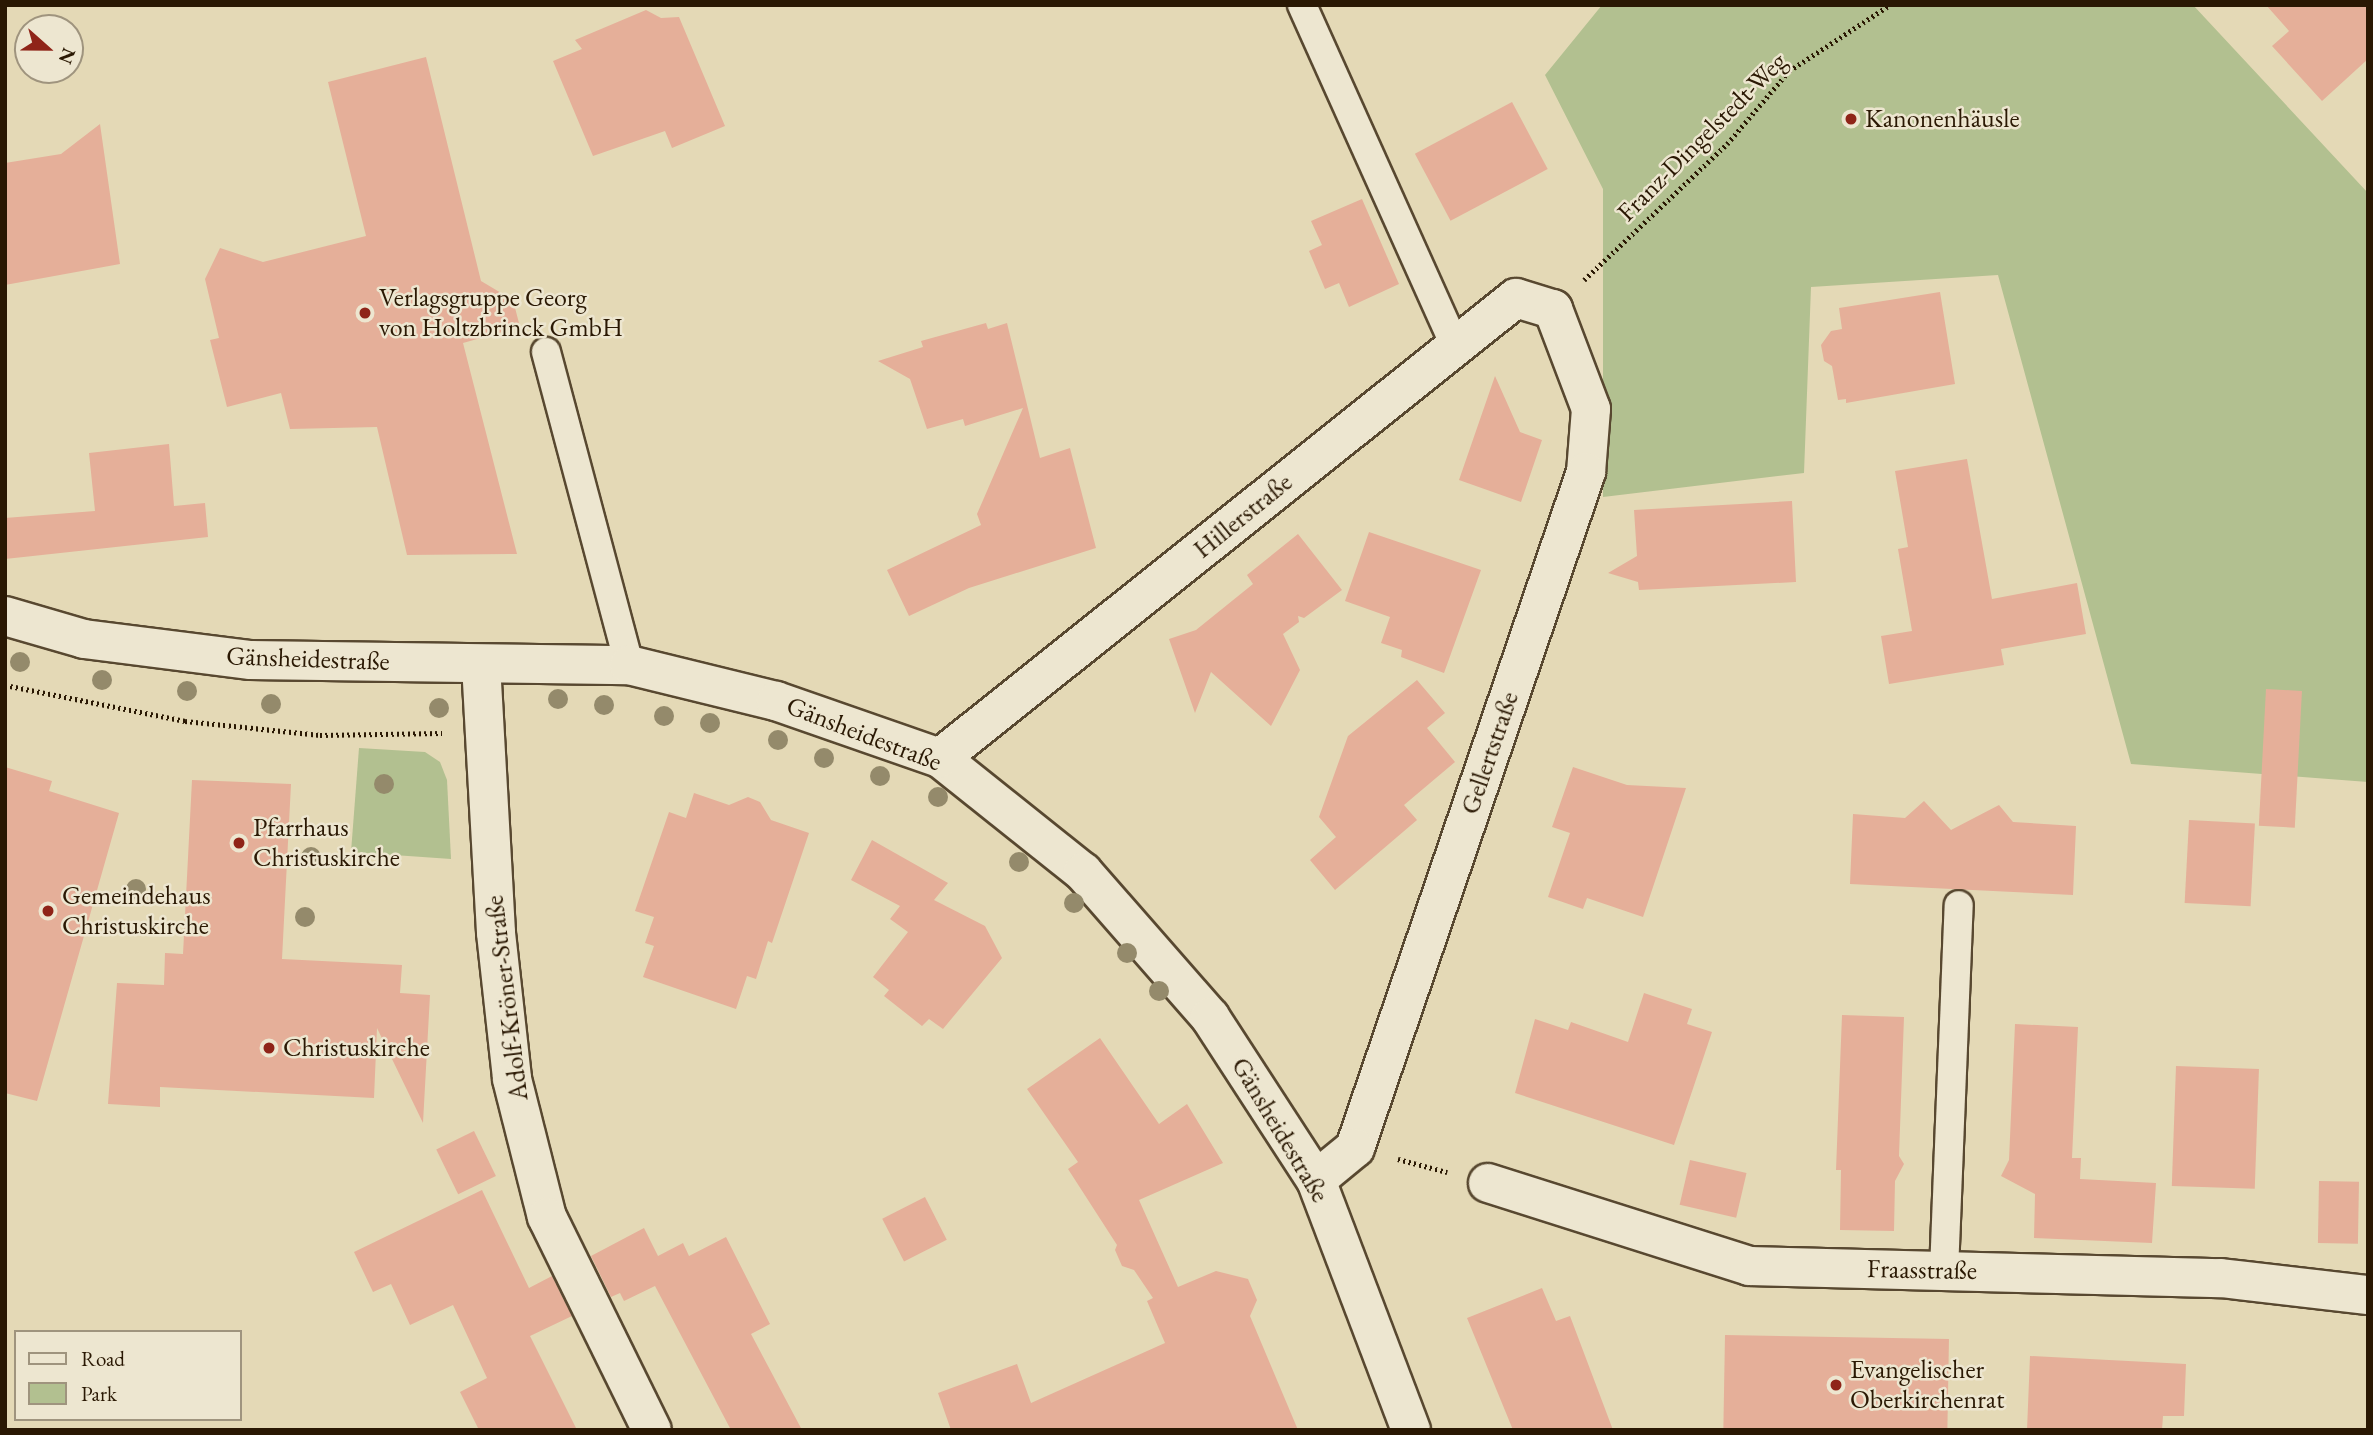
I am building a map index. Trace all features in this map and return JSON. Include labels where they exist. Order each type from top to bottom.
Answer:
[{"type":"street","name":"Hillerstraße","points":[[940,758],[1516,298],[1553,309]]},
{"type":"street","name":"Gellertstraße","points":[[1355,1148],[1586,472],[1591,410],[1553,309]]},
{"type":"street","name":"Gänsheidestraße","points":[[5,616],[84,639],[251,660],[628,665],[776,701],[940,758],[1083,872],[1210,1017],[1316,1180],[1411,1430]]},
{"type":"street","name":"Adolf-Kröner-Straße","points":[[481,664],[496,933],[512,1079],[547,1217],[652,1430]]},
{"type":"street","points":[[1316,1180],[1355,1148]]},
{"type":"street","name":"Fraasstraße","points":[[1488,1183],[1749,1266],[2221,1278],[2368,1295]]},
{"type":"lane","points":[[1302,5],[1455,345]]},
{"type":"lane","points":[[546,352],[628,665]]},
{"type":"lane","points":[[1944,1271],[1959,905]]},
{"type":"path","name":"Franz-Dingelstedt-Weg","points":[[1553,309],[1727,144],[1789,71],[1890,5]]},
{"type":"path","points":[[5,685],[185,721],[320,735],[485,732]]},
{"type":"path","points":[[1355,1148],[1488,1183]]},
{"type":"green space","points":[[1602,5],[2193,5],[2368,193],[2368,782],[2131,764],[1998,275],[1811,287],[1804,473],[1603,497],[1603,189],[1545,75]]},
{"type":"green space","points":[[359,748],[425,752],[440,762],[447,780],[451,859],[351,852]]},
{"type":"building","points":[[2266,5],[2368,5],[2368,59],[2322,101],[2272,46],[2289,31]]},
{"type":"building","points":[[646,10],[661,18],[679,17],[725,126],[672,148],[665,131],[593,156],[553,61],[582,49],[575,40]]},
{"type":"building","name":"Verlagsgruppe Georg von Holtzbrinck GmbH","points":[[426,57],[481,281],[513,300],[520,327],[463,343],[517,554],[407,555],[377,427],[290,429],[281,393],[227,407],[210,340],[219,338],[205,279],[220,248],[263,262],[366,236],[328,82]]},
{"type":"building","points":[[1512,102],[1548,169],[1451,221],[1415,154]]},
{"type":"building","points":[[100,124],[120,264],[5,285],[5,163],[61,154]]},
{"type":"building","points":[[1362,199],[1399,284],[1349,307],[1339,283],[1325,289],[1309,251],[1322,245],[1311,221]]},
{"type":"building","points":[[1940,292],[1955,384],[1846,403],[1846,399],[1838,400],[1832,366],[1824,361],[1821,345],[1831,331],[1842,329],[1839,308]]},
{"type":"building","points":[[986,323],[988,329],[1007,323],[1040,458],[1070,448],[1096,548],[969,588],[909,616],[887,570],[981,525],[977,514],[1023,408],[965,426],[963,419],[927,429],[910,379],[878,361],[923,347],[921,341]]},
{"type":"building","points":[[1495,376],[1520,432],[1542,440],[1521,502],[1459,480]]},
{"type":"building","points":[[169,444],[174,506],[205,503],[208,537],[5,559],[5,518],[95,511],[89,453]]},
{"type":"building","points":[[1967,459],[1992,599],[2077,583],[2086,634],[2001,649],[2004,665],[1889,684],[1881,636],[1912,631],[1898,549],[1908,547],[1895,471]]},
{"type":"building","points":[[1792,501],[1796,582],[1639,590],[1638,582],[1608,573],[1637,556],[1634,510]]},
{"type":"building","points":[[1369,532],[1481,570],[1444,673],[1401,657],[1402,650],[1381,643],[1390,617],[1345,601]]},
{"type":"building","points":[[1298,534],[1342,590],[1304,618],[1298,616],[1299,622],[1283,634],[1300,670],[1271,726],[1211,672],[1195,713],[1169,639],[1196,630],[1253,584],[1247,575]]},
{"type":"building","points":[[1417,680],[1445,713],[1427,728],[1455,762],[1404,805],[1417,820],[1335,890],[1310,860],[1336,837],[1319,817],[1348,736]]},
{"type":"building","points":[[2266,689],[2302,691],[2295,828],[2259,826]]},
{"type":"building","name":"Gemeindehaus Christuskirche","points":[[5,767],[52,781],[49,791],[119,813],[37,1101],[5,1093]]},
{"type":"building","points":[[1573,767],[1627,785],[1686,788],[1643,917],[1587,898],[1583,909],[1548,897],[1570,833],[1552,827]]},
{"type":"building","name":"Christuskirche","points":[[192,780],[291,784],[282,959],[402,965],[400,993],[430,995],[423,1123],[377,1028],[374,1098],[160,1087],[160,1107],[108,1104],[117,983],[164,985],[165,953],[183,954]]},
{"type":"building","points":[[694,793],[729,805],[748,797],[760,802],[771,820],[809,833],[772,943],[768,941],[756,979],[747,976],[736,1009],[643,977],[654,946],[645,943],[654,917],[635,911],[669,812],[686,818]]},
{"type":"building","points":[[1924,801],[1951,830],[1999,805],[2013,822],[2076,826],[2073,895],[1850,884],[1853,814],[1905,818]]},
{"type":"building","points":[[2189,820],[2255,823],[2251,906],[2185,903]]},
{"type":"building","points":[[872,840],[948,883],[934,900],[985,926],[1002,958],[943,1029],[929,1019],[922,1026],[884,996],[889,990],[873,977],[908,932],[890,919],[900,906],[851,880]]},
{"type":"building","points":[[1644,993],[1692,1009],[1687,1024],[1712,1032],[1674,1145],[1515,1093],[1535,1019],[1568,1030],[1571,1022],[1628,1042]]},
{"type":"building","points":[[1842,1015],[1904,1017],[1899,1156],[1904,1164],[1895,1181],[1894,1231],[1840,1230],[1841,1170],[1836,1170]]},
{"type":"building","points":[[2015,1024],[2078,1027],[2072,1158],[2081,1158],[2080,1179],[2156,1183],[2152,1243],[2034,1238],[2035,1194],[2001,1176],[2009,1160]]},
{"type":"building","points":[[1100,1038],[1159,1124],[1187,1104],[1223,1163],[1139,1200],[1178,1287],[1216,1271],[1248,1279],[1257,1300],[1250,1316],[1298,1430],[951,1430],[938,1393],[1017,1364],[1031,1403],[1165,1343],[1147,1301],[1153,1298],[1134,1270],[1122,1266],[1115,1250],[1117,1245],[1068,1169],[1078,1162],[1027,1089]]},
{"type":"building","points":[[2176,1066],[2259,1069],[2255,1189],[2172,1186]]},
{"type":"building","points":[[474,1131],[496,1176],[458,1194],[436,1149]]},
{"type":"building","points":[[1690,1160],[1747,1173],[1736,1218],[1680,1205]]},
{"type":"building","points":[[2319,1181],[2359,1182],[2358,1244],[2318,1243]]},
{"type":"building","points":[[482,1190],[529,1288],[552,1276],[572,1316],[530,1336],[577,1430],[479,1430],[460,1392],[487,1378],[453,1305],[410,1325],[391,1284],[373,1292],[354,1252]]},
{"type":"building","points":[[925,1197],[947,1240],[904,1262],[882,1219]]},
{"type":"building","points":[[644,1228],[658,1256],[683,1243],[689,1256],[726,1237],[770,1324],[751,1334],[802,1430],[731,1430],[655,1286],[624,1301],[620,1293],[611,1297],[591,1256]]},
{"type":"building","points":[[1542,1288],[1556,1321],[1570,1316],[1613,1430],[1513,1430],[1467,1318]]},
{"type":"building","name":"Evangelischer Oberkirchenrat","points":[[1725,1335],[1949,1339],[1947,1430],[1723,1430]]},
{"type":"building","points":[[2030,1356],[2186,1364],[2184,1416],[2163,1416],[2162,1430],[2027,1430]]},
{"type":"place","name":"Kanonenhäusle","points":[[1851,119]]},
{"type":"place","name":"Verlagsgruppe Georg von Holtzbrinck GmbH","points":[[365,313]]},
{"type":"place","name":"Pfarrhaus Christuskirche","points":[[239,843]]},
{"type":"place","name":"Gemeindehaus Christuskirche","points":[[48,911]]},
{"type":"place","name":"Christuskirche","points":[[269,1048]]},
{"type":"place","name":"Evangelischer Oberkirchenrat","points":[[1836,1385]]}]
